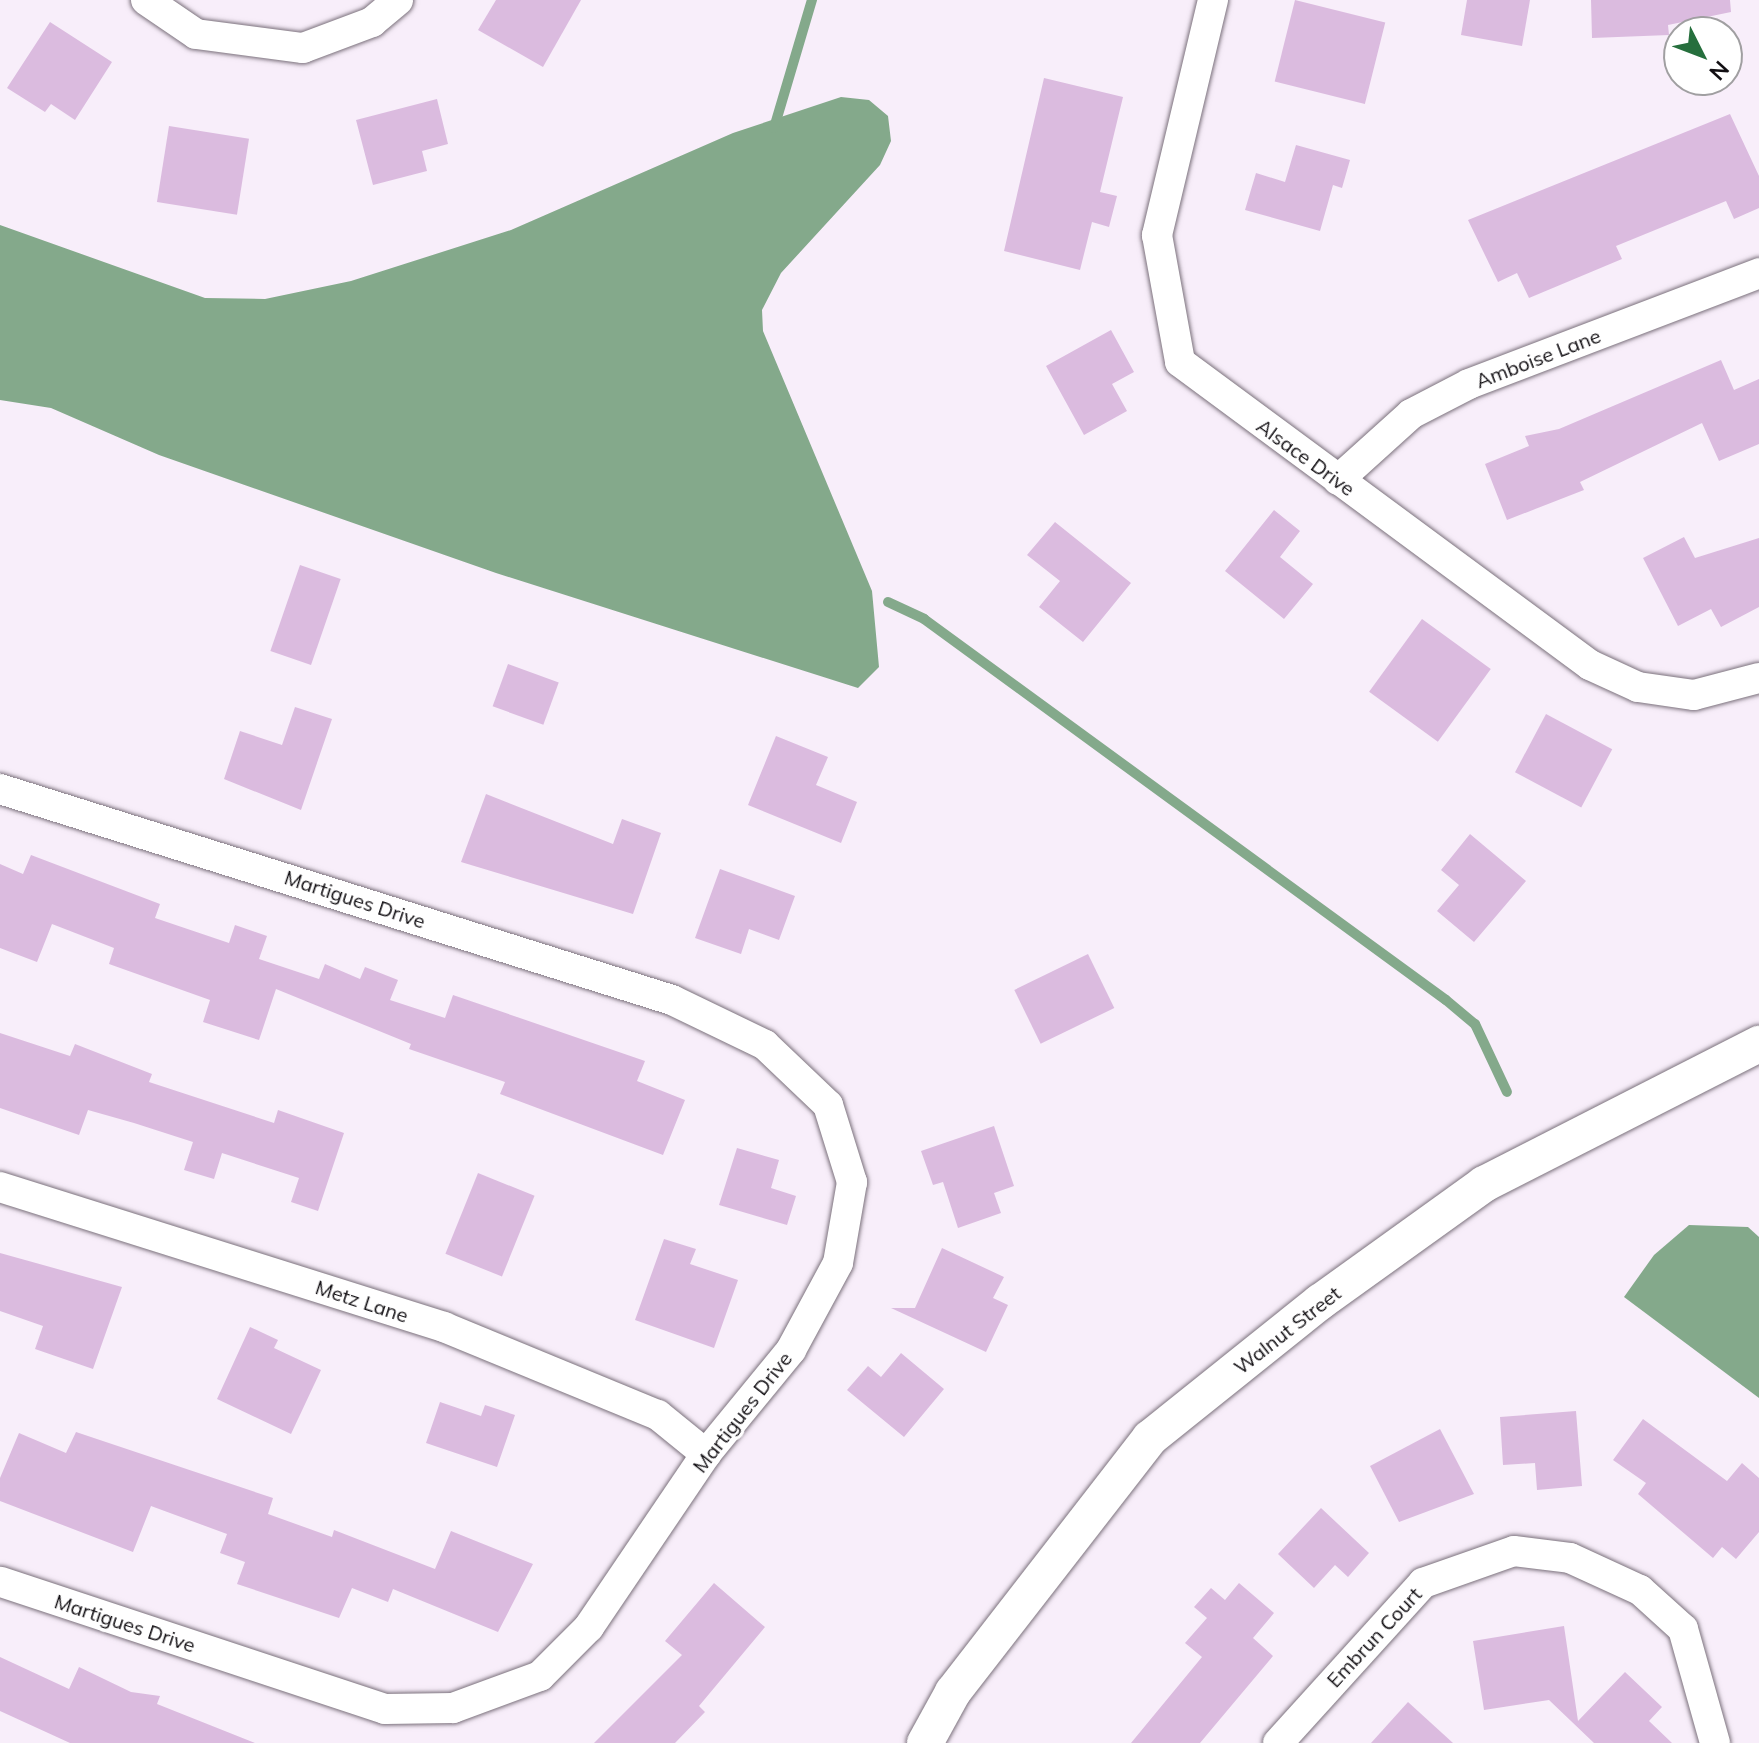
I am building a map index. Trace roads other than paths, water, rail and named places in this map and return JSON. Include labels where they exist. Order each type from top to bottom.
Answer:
[{"type":"street","points":[[146,0],[196,34],[303,48],[372,22],[398,0]]},
{"type":"street","name":"Alsace Drive","points":[[1213,0],[1157,235],[1165,309],[1180,362],[1338,480],[1614,676],[1694,695],[1759,678]]},
{"type":"street","name":"Amboise Lane","points":[[1338,480],[1411,414],[1469,384],[1759,273]]},
{"type":"street","name":"Martigues Drive","points":[[0,789],[672,1000],[765,1045],[828,1105],[852,1182],[838,1263],[791,1350],[706,1454],[589,1627],[540,1676],[453,1708],[385,1709],[0,1582]]},
{"type":"street","name":"Walnut Street","points":[[925,1743],[953,1692],[1150,1438],[1320,1302],[1484,1184],[1759,1044]]},
{"type":"street","name":"Metz Lane","points":[[0,1187],[444,1327],[658,1415],[706,1454]]},
{"type":"street","name":"Embrun Court","points":[[1278,1743],[1423,1583],[1514,1551],[1570,1558],[1640,1590],[1683,1629],[1715,1743]]},
{"type":"waterway","points":[[774,128],[812,0]]},
{"type":"waterway","points":[[888,602],[924,619],[1446,1000],[1475,1024],[1507,1092]]}]
